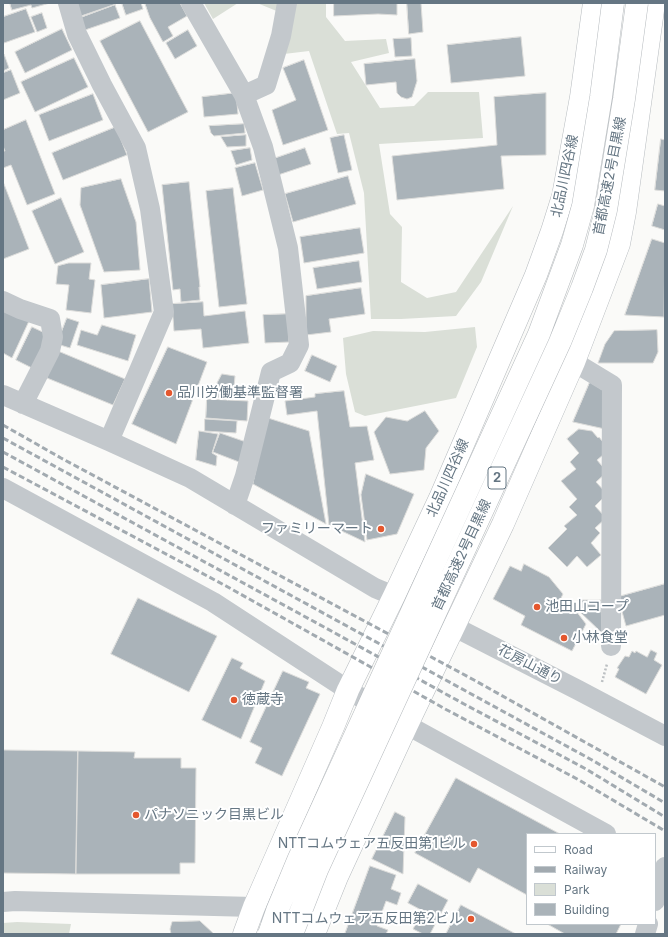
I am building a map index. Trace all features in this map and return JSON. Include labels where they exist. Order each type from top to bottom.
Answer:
[{"type":"main road","name":"北品川四谷線","points":[[244,934],[254,907],[348,690],[440,498],[536,275],[563,196],[581,97],[594,3]]},
{"type":"main road","name":"首都高速2号目黒線","points":[[269,934],[299,858],[539,334],[554,295],[572,245],[582,206],[601,97],[613,3]]},
{"type":"main road","name":"首都高速2号目黒線","points":[[292,934],[317,870],[560,342],[582,288],[596,250],[606,210],[624,99],[637,3]]},
{"type":"main road","points":[[314,934],[337,877],[407,725],[503,524],[574,362],[618,244],[625,212],[654,3]]},
{"type":"street","points":[[68,3],[77,34],[102,86],[136,148],[150,209],[164,312],[109,441]]},
{"type":"street","points":[[191,3],[244,95],[263,147],[288,248],[299,345],[290,363],[271,372],[245,476],[235,505]]},
{"type":"street","points":[[244,95],[266,85],[281,36],[287,3]]},
{"type":"street","points":[[3,301],[20,309],[50,319],[53,337],[50,350],[23,404]]},
{"type":"street","points":[[574,362],[612,386],[611,646]]},
{"type":"street","name":"花房山通り","points":[[3,395],[190,478],[375,588],[394,596],[598,700],[665,736]]},
{"type":"street","points":[[3,488],[213,602],[348,690],[407,725],[604,833]]},
{"type":"street","points":[[656,862],[665,867],[656,898]]},
{"type":"street","points":[[3,902],[15,901],[254,907],[303,934]]},
{"type":"path","points":[[598,700],[611,646]]},
{"type":"green space","points":[[204,3],[238,3],[213,19]]},
{"type":"green space","points":[[257,3],[280,3],[279,12]]},
{"type":"green space","points":[[293,3],[326,3],[326,17],[345,41],[386,39],[389,53],[351,62],[380,108],[414,106],[428,92],[479,92],[483,138],[379,144],[390,214],[402,227],[401,282],[427,298],[456,292],[513,206],[481,282],[456,316],[371,319],[364,193],[349,133],[337,134],[309,51],[284,54]]},
{"type":"green space","points":[[475,327],[477,347],[456,398],[365,416],[355,412],[346,374],[343,338],[373,331],[425,332]]},
{"type":"green space","points":[[17,922],[71,924],[69,934],[3,934],[3,923]]},
{"type":"building","points":[[10,3],[50,3],[32,8],[31,5],[12,10]]},
{"type":"building","points":[[122,3],[141,3],[143,9],[126,15]]},
{"type":"building","points":[[145,3],[180,3],[187,16],[168,27],[173,36],[163,42],[150,18]]},
{"type":"building","points":[[334,3],[397,3],[397,15],[378,14],[334,16]]},
{"type":"building","points":[[407,3],[421,3],[423,32],[409,34]]},
{"type":"building","points":[[77,4],[116,4],[81,16]]},
{"type":"building","points":[[115,5],[120,18],[85,30],[80,18]]},
{"type":"building","points":[[26,9],[35,32],[4,43],[3,17]]},
{"type":"building","points":[[42,13],[47,28],[37,32],[31,17]]},
{"type":"building","points":[[140,21],[188,112],[148,132],[100,41]]},
{"type":"building","points":[[62,29],[72,50],[25,73],[15,52]]},
{"type":"building","points":[[188,30],[197,46],[175,59],[166,43]]},
{"type":"building","points":[[521,37],[525,76],[451,83],[447,45]]},
{"type":"building","points":[[411,38],[412,56],[395,57],[393,39]]},
{"type":"building","points":[[3,54],[9,68],[3,71]]},
{"type":"building","points":[[74,58],[88,87],[35,112],[21,82]]},
{"type":"building","points":[[415,59],[417,81],[412,97],[407,99],[401,97],[397,93],[396,82],[366,85],[364,64]]},
{"type":"building","points":[[304,60],[328,130],[283,145],[272,110],[296,100],[283,68]]},
{"type":"building","points":[[11,70],[20,93],[3,100],[3,73]]},
{"type":"building","points":[[236,93],[238,114],[204,117],[202,97]]},
{"type":"building","points":[[546,93],[546,155],[501,156],[504,189],[397,200],[392,156],[497,145],[494,97]]},
{"type":"building","points":[[93,94],[103,120],[49,141],[39,115]]},
{"type":"building","points":[[26,120],[55,194],[27,205],[11,165],[3,168],[3,151],[5,151],[3,146],[3,130]]},
{"type":"building","points":[[244,124],[245,133],[214,136],[211,133],[209,126]]},
{"type":"building","points":[[116,127],[127,155],[63,180],[52,153]]},
{"type":"building","points":[[246,135],[246,146],[227,147],[221,137]]},
{"type":"building","points":[[344,135],[352,170],[338,173],[330,138]]},
{"type":"building","points":[[661,139],[665,140],[665,191],[655,190]]},
{"type":"building","points":[[250,148],[252,160],[236,165],[231,151]]},
{"type":"building","points":[[305,148],[311,164],[278,175],[273,159]]},
{"type":"building","points":[[255,163],[263,190],[242,196],[235,168]]},
{"type":"building","points":[[348,176],[356,204],[293,222],[285,194]]},
{"type":"building","points":[[121,179],[136,222],[140,270],[104,272],[80,205],[81,188]]},
{"type":"building","points":[[189,182],[200,287],[200,300],[181,302],[180,289],[173,290],[162,185]]},
{"type":"building","points":[[4,184],[29,249],[3,259],[3,185]]},
{"type":"building","points":[[233,188],[247,304],[219,307],[206,191]]},
{"type":"building","points":[[61,198],[84,252],[55,264],[32,211]]},
{"type":"building","points":[[658,204],[665,206],[665,230],[652,226]]},
{"type":"building","points":[[360,228],[364,253],[304,263],[300,237]]},
{"type":"building","points":[[652,239],[665,243],[664,317],[625,315]]},
{"type":"building","points":[[359,261],[362,282],[317,289],[313,268]]},
{"type":"building","points":[[69,263],[91,263],[89,279],[95,280],[91,313],[66,310],[69,285],[56,284],[58,266]]},
{"type":"building","points":[[149,279],[152,312],[104,318],[101,285]]},
{"type":"building","points":[[361,288],[365,314],[329,319],[331,332],[306,335],[306,296]]},
{"type":"building","points":[[203,302],[204,316],[245,311],[249,343],[203,348],[201,329],[174,331],[172,304]]},
{"type":"building","points":[[3,309],[29,321],[12,358],[3,353]]},
{"type":"building","points":[[288,314],[289,342],[265,343],[263,315]]},
{"type":"building","points":[[67,318],[79,322],[70,348],[57,344]]},
{"type":"building","points":[[102,325],[136,335],[128,361],[77,345],[81,330],[97,335]]},
{"type":"building","points":[[32,327],[49,335],[32,368],[16,360]]},
{"type":"building","points":[[657,330],[658,352],[653,363],[598,363],[605,344],[614,331]]},
{"type":"building","name":"品川労働基準監督署","points":[[168,347],[207,362],[176,444],[132,424]]},
{"type":"building","points":[[58,351],[125,379],[113,405],[47,378]]},
{"type":"building","points":[[312,355],[337,366],[330,382],[305,371]]},
{"type":"building","points":[[222,374],[235,376],[233,398],[213,397],[214,389]]},
{"type":"building","points":[[590,382],[607,393],[605,429],[573,422]]},
{"type":"building","points":[[344,391],[350,427],[367,426],[374,460],[355,463],[365,542],[329,525],[317,411],[287,415],[285,401],[315,397],[315,394]]},
{"type":"building","points":[[207,399],[248,401],[247,421],[206,418]]},
{"type":"building","points":[[425,411],[439,431],[426,448],[424,470],[390,474],[374,432],[386,417],[407,421]]},
{"type":"building","points":[[268,418],[309,431],[326,524],[253,484]]},
{"type":"building","points":[[205,419],[237,421],[236,433],[205,431]]},
{"type":"building","points":[[579,429],[592,431],[598,438],[599,437],[609,450],[597,460],[607,472],[596,482],[607,494],[595,506],[606,518],[595,528],[600,533],[591,543],[601,555],[587,567],[577,556],[567,567],[548,548],[567,529],[564,526],[577,515],[569,507],[577,499],[561,481],[576,469],[570,462],[579,453],[567,439]]},
{"type":"building","points":[[199,431],[218,434],[212,453],[217,456],[216,466],[196,460]]},
{"type":"building","points":[[220,433],[246,442],[239,462],[213,452]]},
{"type":"building","points":[[366,474],[414,494],[397,534],[367,540],[361,495]]},
{"type":"building","name":"池田山コープ","points":[[524,564],[549,577],[563,594],[559,602],[576,611],[586,624],[572,651],[521,625],[525,616],[493,599],[510,566],[521,571]]},
{"type":"building","points":[[665,584],[665,615],[626,626],[618,597]]},
{"type":"building","points":[[138,598],[217,636],[189,692],[111,654]]},
{"type":"building","points":[[578,600],[601,600],[602,633],[579,611]]},
{"type":"building","points":[[651,650],[657,653],[654,660],[662,665],[646,694],[615,677],[619,669],[617,668],[625,656],[629,657],[632,651],[635,653],[636,651],[647,657]]},
{"type":"building","name":"徳蔵寺","points":[[232,658],[243,663],[240,668],[265,681],[241,739],[202,720]]},
{"type":"building","points":[[283,671],[309,682],[306,688],[320,694],[282,776],[255,763],[262,748],[250,742]]},
{"type":"building","points":[[3,750],[78,751],[76,874],[3,873]]},
{"type":"building","name":"パナソニック目黒ビル","points":[[78,751],[135,752],[134,758],[181,758],[181,768],[196,768],[195,863],[180,863],[180,874],[76,874]]},
{"type":"building","name":"NTTコムウェア五反田第1ビル","points":[[456,778],[558,833],[526,833],[526,894],[478,868],[470,883],[415,853]]},
{"type":"building","points":[[395,812],[405,817],[403,874],[372,859]]},
{"type":"building","points":[[370,866],[396,875],[391,889],[401,893],[397,905],[386,901],[377,926],[388,930],[386,934],[345,934]]},
{"type":"building","points":[[418,884],[448,900],[430,934],[423,934],[413,929],[423,911],[408,903]]},
{"type":"building","name":"NTTコムウェア五反田第2ビル","points":[[461,905],[516,934],[446,934]]},
{"type":"building","points":[[200,921],[214,934],[171,934],[170,929],[172,922]]},
{"type":"building","points":[[549,925],[620,925],[616,934],[565,934]]},
{"type":"railway","points":[[3,425],[61,458],[474,680],[665,787]]},
{"type":"railway","points":[[3,438],[592,760],[665,803]]},
{"type":"railway","points":[[3,452],[586,769],[665,817]]},
{"type":"railway","points":[[3,467],[226,586],[447,710],[579,780],[665,831]]},
{"type":"place","name":"品川労働基準監督署","points":[[169,393]]},
{"type":"place","name":"ファミリーマート","points":[[381,529]]},
{"type":"place","name":"池田山コープ","points":[[537,607]]},
{"type":"place","name":"小林食堂","points":[[564,638]]},
{"type":"place","name":"徳蔵寺","points":[[234,700]]},
{"type":"place","name":"パナソニック目黒ビル","points":[[136,815]]},
{"type":"place","name":"NTTコムウェア五反田第1ビル","points":[[474,844]]},
{"type":"place","name":"NTTコムウェア五反田第2ビル","points":[[471,919]]}]
